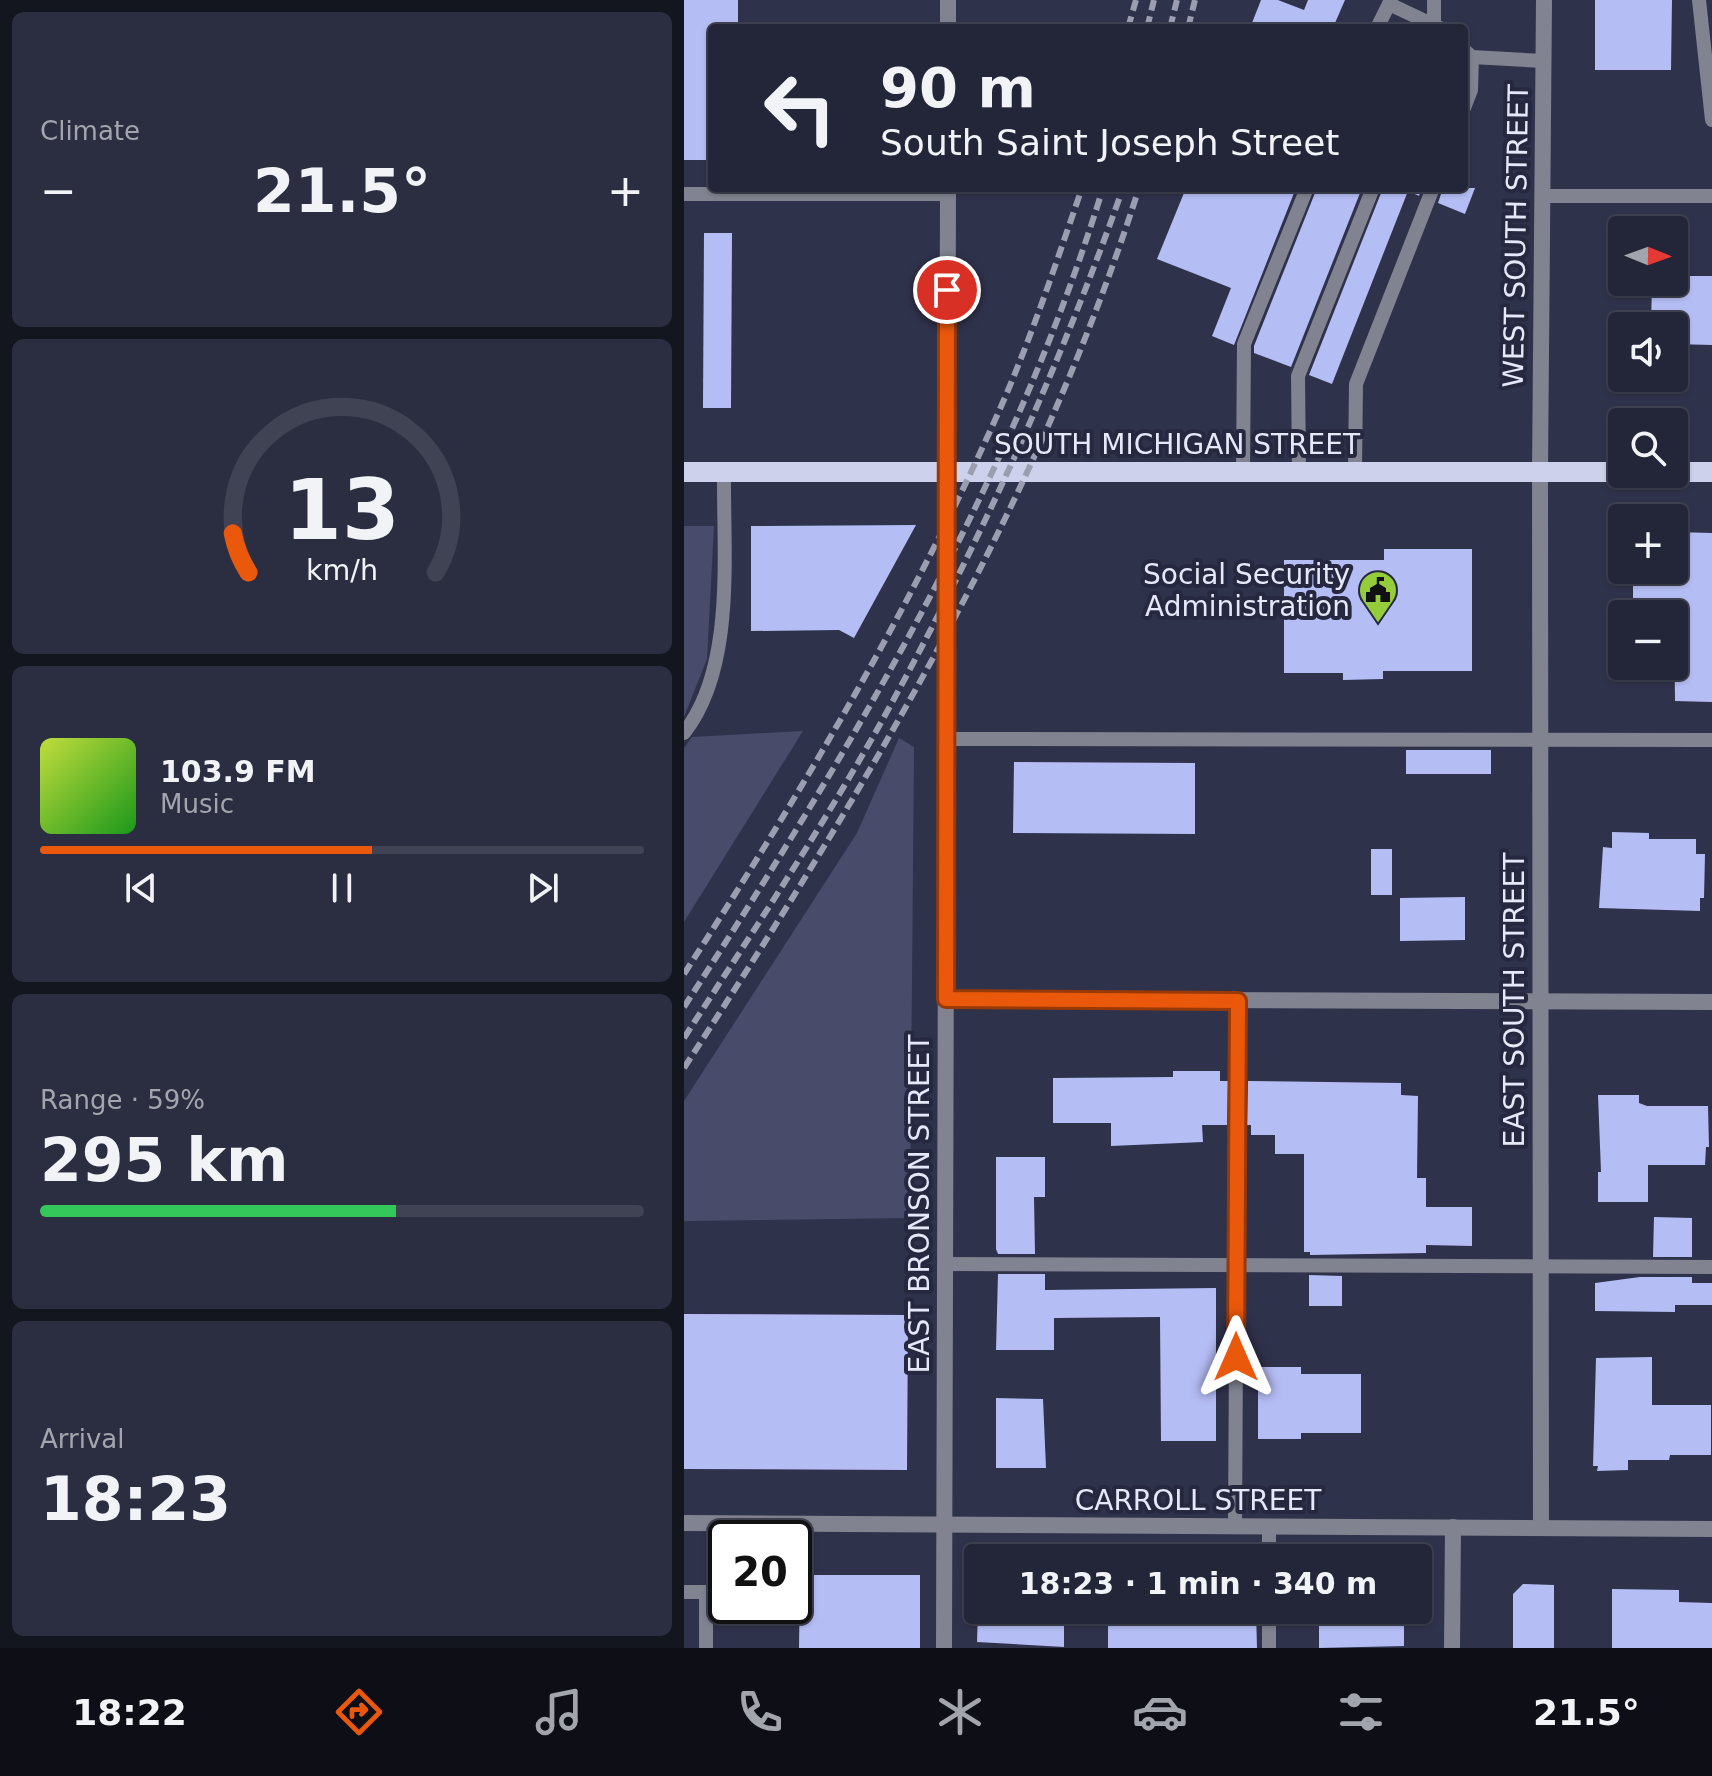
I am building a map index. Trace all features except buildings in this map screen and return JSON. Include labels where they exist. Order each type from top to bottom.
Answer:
[{"type":"main road","name":"SOUTH MICHIGAN STREET","points":[[684,472],[1608,472]]},
{"type":"main road","points":[[1688,472],[1712,472]]},
{"type":"street","points":[[948,0],[948,24]]},
{"type":"street","name":"WEST SOUTH STREET","points":[[1540,472],[1544,0]]},
{"type":"street","name":"EAST BRONSON STREET","points":[[944,1648],[948,192]]},
{"type":"street","name":"EAST SOUTH STREET","points":[[1540,472],[1541,1528]]},
{"type":"street","points":[[946,999],[1712,1002]]},
{"type":"street","name":"CARROLL STREET","points":[[684,1523],[1712,1529]]},
{"type":"street","points":[[1452,1648],[1453,1527]]},
{"type":"lane","points":[[1434,0],[1436,24]]},
{"type":"lane","points":[[1699,0],[1707,21],[1712,120]]},
{"type":"lane","points":[[1379,24],[1390,2],[1430,24]]},
{"type":"lane","points":[[1468,98],[1471,90],[1468,54],[1544,61]]},
{"type":"lane","points":[[684,194],[860,192]]},
{"type":"lane","points":[[1243,472],[1244,344],[1305,192]]},
{"type":"lane","points":[[1299,472],[1298,376],[1371,192]]},
{"type":"lane","points":[[1355,472],[1356,384],[1431,192]]},
{"type":"lane","points":[[1543,196],[1712,196]]},
{"type":"lane","points":[[684,733],[696,717],[721,639],[724,472]]},
{"type":"lane","points":[[946,739],[1712,740]]},
{"type":"lane","points":[[1235,1526],[1238,1001]]},
{"type":"lane","points":[[945,1264],[1712,1267]]},
{"type":"lane","points":[[1269,1526],[1269,1544]]},
{"type":"lane","points":[[684,1592],[706,1592],[706,1648]]},
{"type":"lane","points":[[1269,1624],[1269,1648]]},
{"type":"shaded area","points":[[684,526],[714,526],[707,659],[684,717]]},
{"type":"shaded area","points":[[803,731],[684,922],[684,748],[692,737]]},
{"type":"shaded area","points":[[899,738],[914,747],[910,1218],[684,1221],[684,1101],[857,833]]},
{"type":"railway","points":[[1129,24],[1136,0]]},
{"type":"railway","points":[[1148,24],[1154,0]]},
{"type":"railway","points":[[1171,24],[1177,0]]},
{"type":"railway","points":[[1189,24],[1195,0]]},
{"type":"railway","points":[[684,974],[810,772],[926,563],[1007,392],[1081,192]]},
{"type":"railway","points":[[684,1007],[807,812],[922,612],[1023,405],[1066,298],[1102,192]]},
{"type":"railway","points":[[684,1038],[836,800],[918,655],[1014,458],[1071,325],[1122,192]]},
{"type":"railway","points":[[684,1068],[817,858],[880,751],[998,533],[1051,420],[1098,305],[1138,192]]},
{"type":"place","name":"Social Security Administration","points":[[1378,624]]},
{"type":"route","points":[[947,290],[946,999],[1238,1001],[1236,1357]]}]
